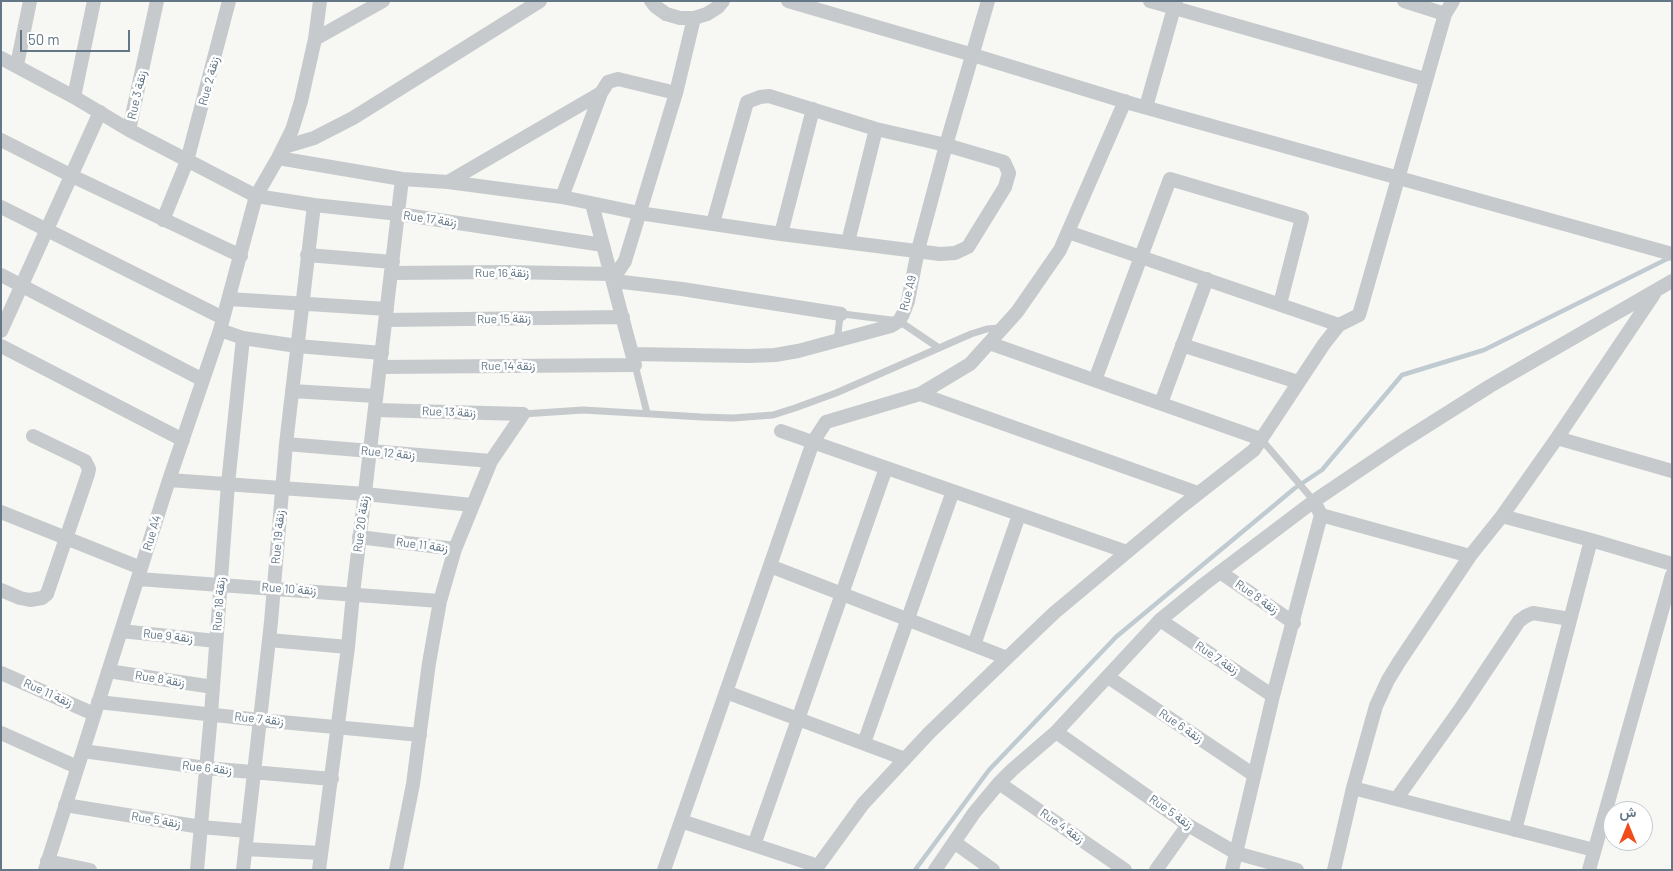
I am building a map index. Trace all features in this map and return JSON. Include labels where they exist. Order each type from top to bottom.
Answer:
[{"type":"street","points":[[16,65],[30,1]]},
{"type":"street","points":[[74,97],[94,1]]},
{"type":"street","name":"Rue 3 زنقة","points":[[129,130],[157,1]]},
{"type":"street","name":"Rue 2 زنقة","points":[[163,220],[187,161],[229,1]]},
{"type":"street","name":"Rue A4","points":[[46,866],[168,480],[222,324],[256,196],[292,130],[301,101],[315,39],[320,1]]},
{"type":"street","points":[[315,39],[383,1]]},
{"type":"street","points":[[281,152],[353,118],[540,1]]},
{"type":"street","points":[[651,1],[666,14],[680,18],[694,18],[707,14],[718,7],[723,1]]},
{"type":"street","points":[[788,1],[973,54],[1146,108],[1669,253]]},
{"type":"street","name":"Rue A9","points":[[634,360],[775,355],[837,341],[891,326],[899,321],[908,301],[918,250],[946,145],[988,1]]},
{"type":"street","points":[[1150,1],[1176,4],[1425,78]]},
{"type":"street","points":[[1404,1],[1444,14]]},
{"type":"street","points":[[681,821],[816,868],[863,804],[928,733],[1054,613],[1254,450],[1324,344],[1340,325],[1359,315],[1444,14],[1453,1]]},
{"type":"street","points":[[1146,108],[1176,4]]},
{"type":"street","points":[[613,278],[625,261],[676,93],[694,18]]},
{"type":"street","name":"Rue 17 زنقة","points":[[1,58],[74,97],[129,130],[256,196],[314,205],[398,214],[603,245]]},
{"type":"street","points":[[562,197],[601,93],[608,82],[618,79],[676,93]]},
{"type":"street","points":[[448,182],[601,93]]},
{"type":"street","points":[[281,152],[402,178],[562,197],[639,213],[781,234],[948,253],[961,251],[968,247],[1005,187],[1009,173],[1004,162],[946,145],[876,129],[769,96],[760,97],[746,102],[713,223]]},
{"type":"street","points":[[664,870],[813,442],[826,422],[920,394],[970,364],[1003,328],[1017,312],[1060,250],[1125,101]]},
{"type":"street","points":[[781,234],[813,109]]},
{"type":"street","points":[[1,331],[100,112]]},
{"type":"street","points":[[848,242],[876,129]]},
{"type":"street","points":[[1,140],[163,220],[241,256]]},
{"type":"street","name":"Rue 20 زنقة","points":[[319,870],[348,647],[402,178]]},
{"type":"street","points":[[1095,380],[1170,179],[1302,218],[1280,304]]},
{"type":"street","points":[[592,204],[634,360]]},
{"type":"street","name":"Rue 19 زنقة","points":[[243,870],[269,640],[286,444],[314,205]]},
{"type":"street","name":"Rue 14 زنقة","points":[[1,207],[48,229],[222,324],[244,338],[381,360],[634,360]]},
{"type":"street","points":[[1068,232],[1340,325]]},
{"type":"street","name":"Rue 16 زنقة","points":[[307,255],[392,267],[613,278],[841,314]]},
{"type":"street","points":[[1,276],[203,380]]},
{"type":"street","points":[[1161,403],[1207,279]]},
{"type":"street","points":[[935,870],[974,813],[999,783],[1056,732],[1160,620],[1220,572],[1314,500],[1403,441],[1490,386],[1672,281]]},
{"type":"street","points":[[1334,870],[1353,788],[1381,694],[1399,662],[1470,556],[1502,516],[1557,438],[1655,291]]},
{"type":"street","name":"Rue 15 زنقة","points":[[229,299],[302,304],[386,315],[623,317]]},
{"type":"street","name":"Rue 18 زنقة","points":[[197,870],[228,484],[244,338]]},
{"type":"street","points":[[989,343],[1261,439]]},
{"type":"street","points":[[1182,345],[1298,382]]},
{"type":"street","points":[[1,346],[183,440]]},
{"type":"street","name":"Rue 13 زنقة","points":[[292,391],[376,403],[523,414]]},
{"type":"street","points":[[920,394],[1198,494]]},
{"type":"street","points":[[396,870],[403,843],[440,600],[455,549],[491,461],[523,414]]},
{"type":"street","points":[[780,431],[1127,552]]},
{"type":"street","points":[[1,590],[20,598],[35,600],[47,594],[89,469],[85,461],[33,436]]},
{"type":"street","points":[[1557,438],[1672,471]]},
{"type":"street","name":"Rue 12 زنقة","points":[[286,444],[491,461]]},
{"type":"street","points":[[754,845],[886,468]]},
{"type":"street","points":[[168,480],[365,494],[472,505]]},
{"type":"street","points":[[864,743],[953,492]]},
{"type":"street","points":[[1232,870],[1273,696],[1294,623],[1321,515],[1314,500]]},
{"type":"street","name":"Rue 10 زنقة","points":[[1,512],[66,539],[139,574],[220,586],[440,600]]},
{"type":"street","points":[[974,645],[1019,515]]},
{"type":"street","points":[[1321,515],[1470,556]]},
{"type":"street","points":[[1502,516],[1672,564]]},
{"type":"street","name":"Rue 11 زنقة","points":[[360,537],[455,549]]},
{"type":"street","points":[[1515,830],[1591,540]]},
{"type":"street","points":[[770,566],[1008,658]]},
{"type":"street","name":"Rue 8 زنقة","points":[[1220,572],[1294,623]]},
{"type":"street","points":[[1589,870],[1672,575]]},
{"type":"street","points":[[1397,798],[1461,708],[1519,621],[1533,613],[1570,619]]},
{"type":"street","name":"Rue 7 زنقة","points":[[1160,620],[1273,696]]},
{"type":"street","name":"Rue 9 زنقة","points":[[121,631],[216,641]]},
{"type":"street","points":[[269,640],[348,647]]},
{"type":"street","name":"Rue 8 زنقة","points":[[108,671],[213,687]]},
{"type":"street","name":"Rue 11 زنقة","points":[[1,672],[96,708]]},
{"type":"street","name":"Rue 6 زنقة","points":[[1108,677],[1254,775]]},
{"type":"street","points":[[726,692],[905,759]]},
{"type":"street","name":"Rue 7 زنقة","points":[[96,708],[211,714],[420,735]]},
{"type":"street","name":"Rue 5 زنقة","points":[[1056,732],[1188,825],[1236,853],[1297,870]]},
{"type":"street","points":[[1,733],[77,767]]},
{"type":"street","name":"Rue 6 زنقة","points":[[82,751],[206,768],[332,779]]},
{"type":"street","name":"Rue 4 زنقة","points":[[999,783],[1125,870]]},
{"type":"street","points":[[1353,788],[1594,850]]},
{"type":"street","name":"Rue 5 زنقة","points":[[65,805],[201,827],[247,831]]},
{"type":"street","points":[[1156,870],[1188,825]]},
{"type":"street","points":[[954,842],[993,870]]},
{"type":"street","points":[[245,849],[321,853]]},
{"type":"street","points":[[46,866],[90,870]]},
{"type":"lane","points":[[837,341],[841,314],[899,321],[939,348]]},
{"type":"lane","points":[[523,414],[583,410],[733,418],[773,415],[836,393],[971,334],[987,329],[1003,328]]},
{"type":"lane","points":[[634,360],[647,413]]},
{"type":"lane","points":[[1261,439],[1314,500]]},
{"type":"waterway","points":[[915,870],[989,770],[1116,637],[1295,488],[1322,470],[1402,375],[1484,350],[1671,257]]}]
